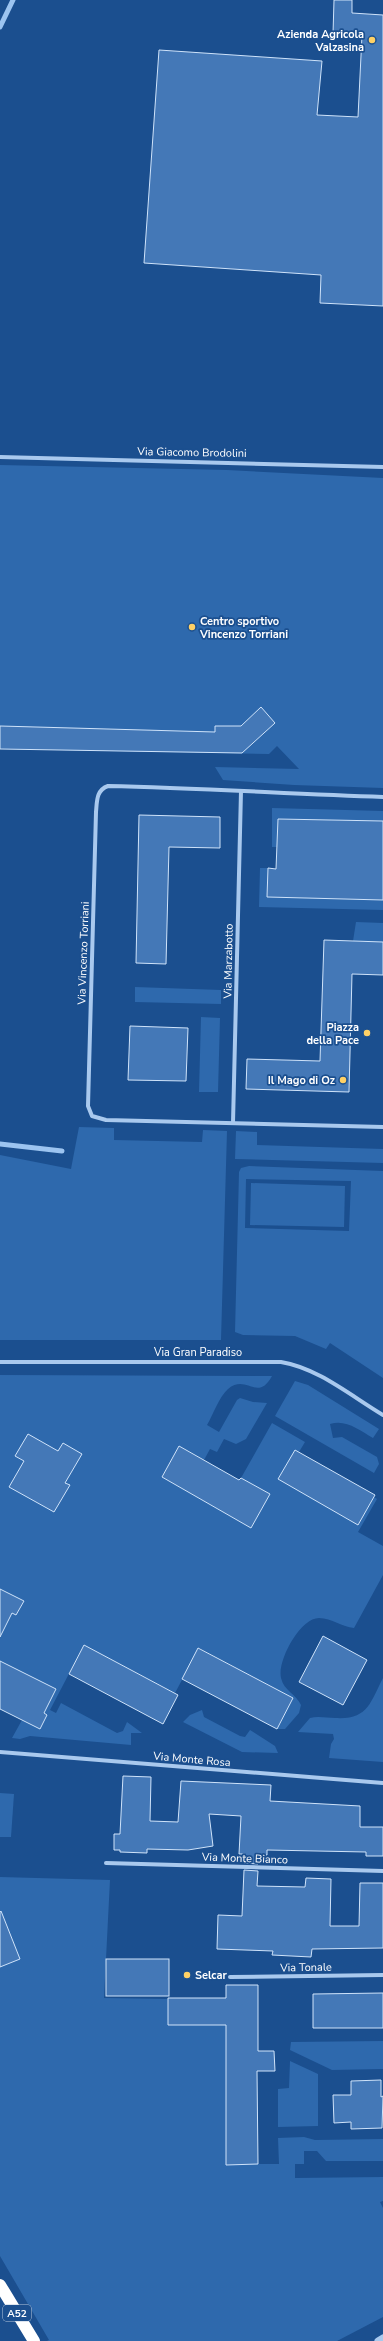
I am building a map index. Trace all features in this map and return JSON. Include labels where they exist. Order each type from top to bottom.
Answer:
[{"type":"highway","name":"A52","points":[[0,2285],[34,2341]]},
{"type":"street","name":"Via Giacomo Brodolini","points":[[0,457],[383,467]]},
{"type":"street","name":"Via Vincenzo Torriani","points":[[232,1123],[98,1119],[90,1113],[89,1092],[96,812],[99,792],[108,786],[241,791]]},
{"type":"street","points":[[241,791],[383,797]]},
{"type":"street","name":"Via Marzabotto","points":[[232,1123],[241,791]]},
{"type":"street","points":[[232,1123],[383,1127]]},
{"type":"street","name":"Via Gran Paradiso","points":[[0,1362],[281,1362],[295,1365],[317,1375],[383,1415]]},
{"type":"street","name":"Via Monte Rosa","points":[[0,1752],[383,1783]]},
{"type":"street","name":"Via Monte Bianco","points":[[106,1863],[383,1871]]},
{"type":"street","name":"Via Tonale","points":[[230,1977],[383,1975]]},
{"type":"street","points":[[378,2341],[383,2338]]},
{"type":"shaded area","name":"Centro sportivo Vincenzo Torriani","points":[[0,465],[227,470],[383,478],[383,788],[294,785],[223,780],[215,767],[299,769],[277,746],[269,754],[0,749]]},
{"type":"shaded area","points":[[272,808],[383,811],[383,821],[278,819],[277,847],[272,847]]},
{"type":"shaded area","points":[[260,868],[268,868],[267,897],[383,900],[383,910],[259,907]]},
{"type":"shaded area","points":[[356,922],[383,923],[383,942],[353,941]]},
{"type":"shaded area","points":[[135,987],[221,990],[221,1004],[135,1002]]},
{"type":"shaded area","points":[[201,1017],[220,1018],[218,1092],[199,1092]]},
{"type":"shaded area","points":[[79,1127],[114,1128],[114,1140],[202,1142],[203,1130],[227,1131],[221,1340],[0,1340],[0,1155],[71,1169]]},
{"type":"shaded area","points":[[236,1131],[257,1132],[257,1145],[383,1149],[383,1163],[235,1159]]},
{"type":"shaded area","points":[[249,1166],[383,1171],[383,1378],[330,1343],[326,1349],[295,1336],[243,1335],[235,1332],[239,1172],[241,1168]],"holes":[[[246,1179],[351,1181],[349,1231],[245,1228]]]},
{"type":"shaded area","points":[[251,1183],[345,1186],[344,1227],[250,1225]]},
{"type":"shaded area","points":[[0,1375],[272,1376],[267,1384],[261,1387],[256,1388],[241,1384],[235,1385],[228,1389],[219,1401],[207,1425],[219,1432],[237,1400],[240,1398],[253,1402],[267,1403],[246,1439],[236,1444],[224,1439],[217,1452],[210,1449],[204,1460],[179,1446],[162,1477],[251,1528],[270,1494],[241,1478],[272,1423],[305,1442],[299,1452],[295,1450],[358,1524],[374,1497],[377,1499],[358,1532],[383,1546],[383,1575],[354,1628],[328,1619],[319,1618],[304,1625],[291,1642],[283,1661],[281,1678],[287,1689],[301,1705],[299,1713],[285,1729],[277,1729],[293,1698],[199,1648],[175,1693],[84,1645],[50,1710],[56,1713],[61,1703],[117,1733],[123,1731],[127,1722],[142,1733],[131,1733],[131,1745],[30,1736],[20,1739],[12,1738],[22,1720],[40,1729],[47,1715],[44,1713],[56,1689],[0,1661],[0,1637],[12,1613],[16,1615],[24,1601],[0,1589]]},
{"type":"shaded area","points":[[295,1381],[308,1385],[379,1429],[373,1438],[347,1424],[330,1424],[333,1438],[342,1437],[377,1457],[379,1464],[374,1473],[275,1416]]},
{"type":"shaded area","points":[[383,1678],[383,1762],[329,1758],[331,1744],[334,1739],[333,1734],[298,1732],[310,1718],[346,1718],[361,1713],[371,1702]]},
{"type":"shaded area","points":[[202,1710],[204,1717],[240,1736],[245,1737],[250,1730],[275,1746],[278,1753],[242,1752],[183,1722],[190,1715]]},
{"type":"shaded area","points":[[0,1793],[14,1794],[11,1837],[0,1837]]},
{"type":"shaded area","points":[[0,1877],[110,1880],[104,1998],[168,1999],[168,2025],[226,2025],[226,2164],[279,2164],[278,2138],[304,2137],[315,2140],[383,2139],[383,2161],[326,2161],[317,2151],[304,2151],[304,2164],[295,2164],[295,2178],[383,2177],[383,2201],[380,2202],[383,2208],[383,2317],[337,2341],[47,2341],[49,2340],[0,2256]]},
{"type":"shaded area","points":[[383,2041],[383,2069],[332,2070],[290,2050],[291,2042]]},
{"type":"shaded area","points":[[290,2061],[318,2074],[318,2126],[278,2127],[278,2089],[289,2088]]},
{"type":"building","points":[[334,0],[352,0],[352,13],[383,15],[383,306],[320,303],[321,275],[144,263],[159,50],[322,61],[317,115],[358,117],[362,35],[333,34]]},
{"type":"building","points":[[261,707],[275,723],[242,753],[0,749],[0,726],[215,732],[215,726],[241,726]]},
{"type":"building","points":[[139,815],[220,817],[220,848],[169,847],[166,964],[136,963]]},
{"type":"building","points":[[278,819],[383,821],[383,900],[267,897],[268,868],[276,869]]},
{"type":"building","points":[[324,940],[383,942],[383,975],[352,974],[349,1092],[246,1089],[247,1059],[320,1061]]},
{"type":"building","points":[[130,1026],[188,1028],[186,1081],[128,1080]]},
{"type":"building","points":[[28,1434],[58,1451],[63,1443],[82,1454],[65,1483],[70,1485],[54,1512],[9,1487],[24,1461],[15,1456]]},
{"type":"building","points":[[179,1446],[239,1480],[241,1478],[270,1494],[251,1528],[162,1477]]},
{"type":"building","points":[[295,1450],[375,1495],[358,1525],[278,1479]]},
{"type":"building","points":[[0,1589],[24,1601],[16,1615],[12,1613],[0,1637]]},
{"type":"building","points":[[323,1636],[367,1660],[343,1705],[299,1682]]},
{"type":"building","points":[[84,1645],[178,1695],[163,1724],[69,1674]]},
{"type":"building","points":[[198,1648],[293,1698],[277,1729],[182,1679]]},
{"type":"building","points":[[0,1661],[56,1689],[44,1713],[47,1715],[40,1729],[0,1709]]},
{"type":"building","points":[[123,1776],[151,1777],[150,1821],[178,1822],[181,1781],[271,1785],[270,1801],[360,1806],[360,1827],[383,1827],[383,1856],[366,1856],[366,1852],[267,1850],[267,1855],[258,1855],[258,1864],[244,1863],[245,1854],[239,1854],[241,1816],[209,1814],[213,1846],[188,1850],[147,1849],[147,1853],[120,1852],[120,1850],[114,1850],[114,1834],[120,1834]]},
{"type":"building","points":[[244,1870],[258,1871],[257,1886],[305,1887],[306,1878],[331,1879],[330,1926],[359,1926],[360,1883],[383,1883],[383,1948],[312,1949],[311,1957],[272,1955],[273,1951],[217,1949],[218,1915],[242,1916]]},
{"type":"building","points":[[1,1911],[20,1959],[0,1967],[0,1912]]},
{"type":"building","points":[[106,1959],[169,1959],[169,1996],[106,1996]]},
{"type":"building","points":[[226,1985],[258,1985],[258,2051],[274,2051],[275,2071],[257,2071],[258,2164],[226,2165],[226,2025],[168,2025],[168,1998],[226,1998]]},
{"type":"building","points":[[383,1993],[383,2028],[313,2028],[313,1994]]},
{"type":"building","points":[[381,2080],[381,2097],[383,2096],[382,2128],[351,2129],[351,2122],[334,2123],[333,2095],[351,2095],[351,2081]]},
{"type":"waterway","points":[[0,27],[13,0]]},
{"type":"waterway","points":[[0,1144],[62,1151]]},
{"type":"place","name":"Azienda Agricola Valzasina","points":[[372,40]]},
{"type":"place","name":"Centro sportivo Vincenzo Torriani","points":[[192,627]]},
{"type":"place","name":"Piazza della Pace","points":[[367,1033]]},
{"type":"place","name":"Il Mago di Oz","points":[[343,1080]]},
{"type":"place","name":"Selcar","points":[[187,1975]]}]
